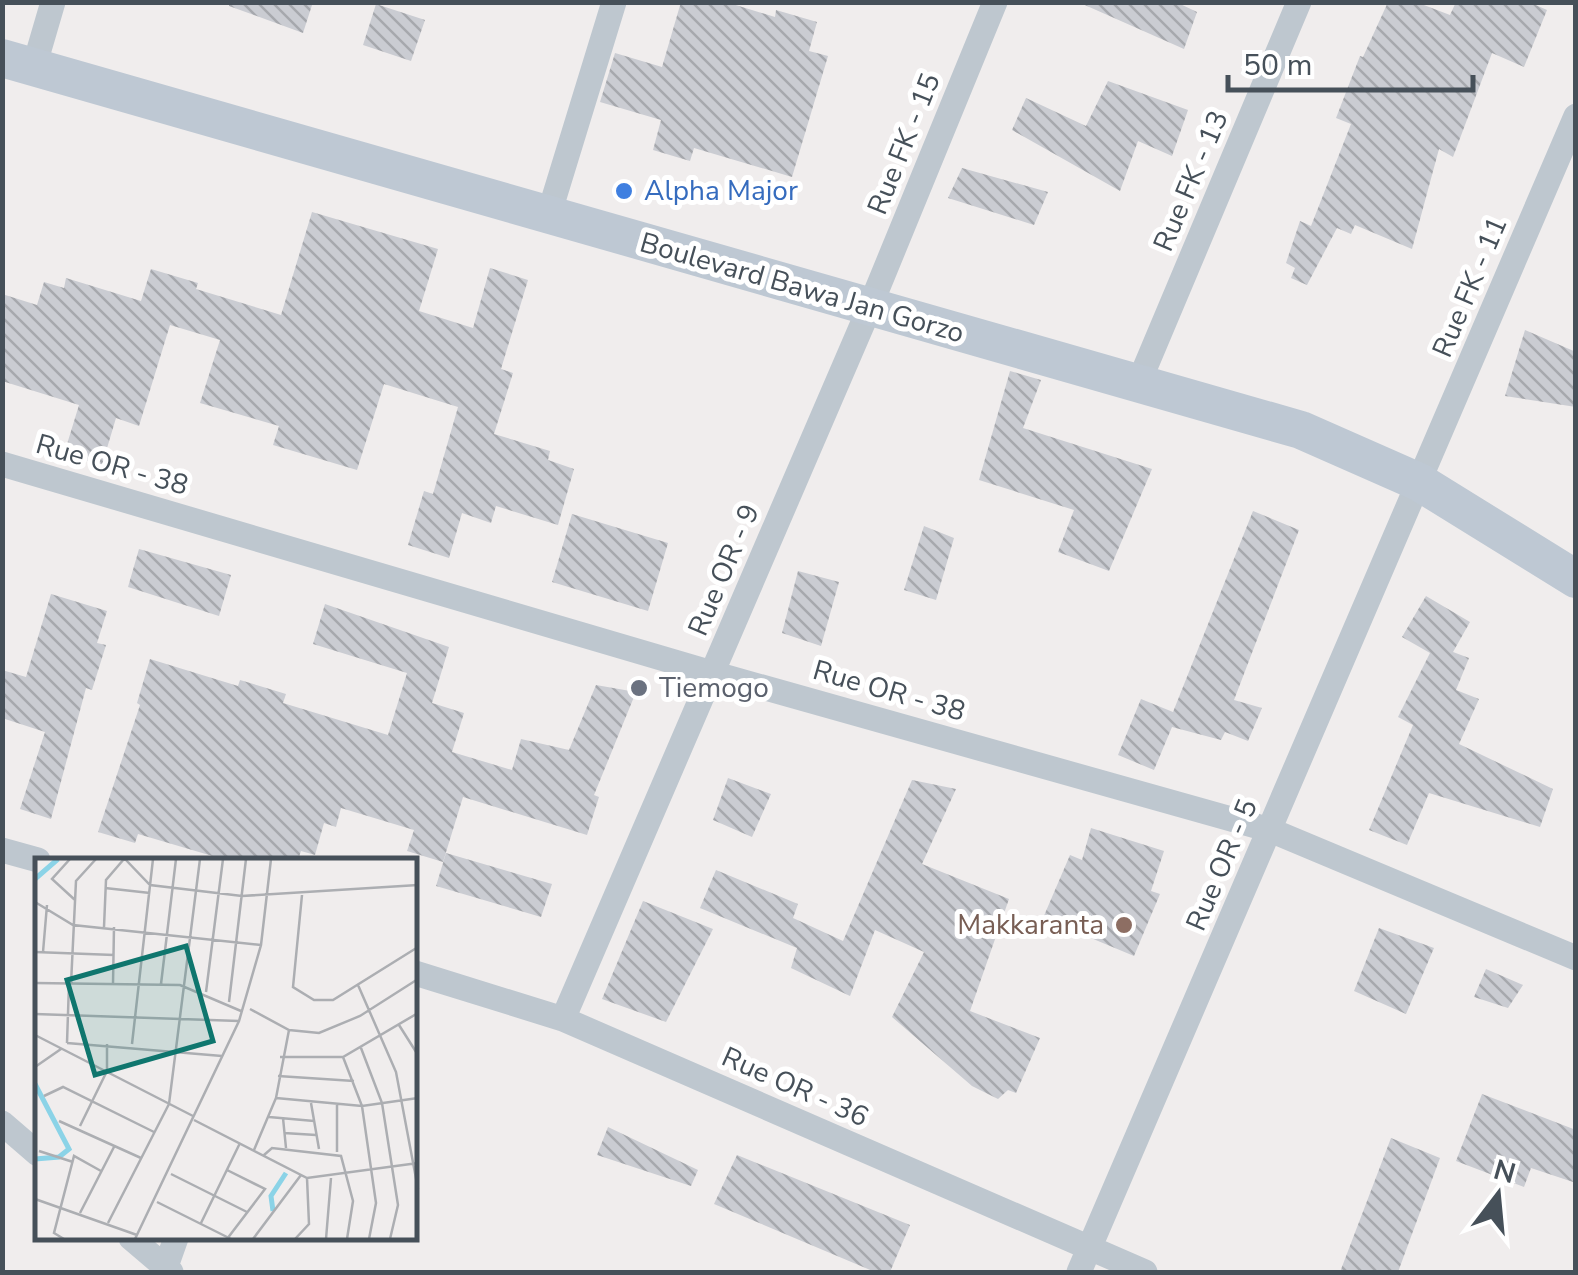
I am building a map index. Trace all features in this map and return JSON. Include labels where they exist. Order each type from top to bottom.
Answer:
[{"type":"main road","name":"Boulevard Bawa Jan Gorzo","points":[[11,62],[1301,430],[1419,482],[1576,579]]},
{"type":"street","points":[[11,62],[53,2]]},
{"type":"street","points":[[549,214],[614,2]]},
{"type":"street","name":"Rue FK - 15","points":[[869,309],[995,2]]},
{"type":"street","name":"Rue FK - 13","points":[[1139,382],[1299,2]]},
{"type":"street","name":"Rue FK - 11","points":[[1419,482],[1576,116]]},
{"type":"street","name":"Rue OR - 9","points":[[563,1019],[869,309]]},
{"type":"street","name":"Rue OR - 38","points":[[2,464],[712,673],[1270,830],[1576,958]]},
{"type":"street","name":"Rue OR - 5","points":[[1084,1260],[1419,482]]},
{"type":"street","points":[[2,850],[35,859]]},
{"type":"street","name":"Rue OR - 36","points":[[418,974],[563,1019],[1084,1260],[1145,1272]]},
{"type":"street","points":[[2,1123],[35,1151]]},
{"type":"street","points":[[134,1240],[167,1271],[175,1240]]},
{"type":"building","points":[[229,2],[313,2],[303,33],[229,6]]},
{"type":"building","points":[[681,2],[726,2],[775,17],[776,10],[817,22],[809,51],[828,56],[792,177],[694,148],[690,161],[653,150],[661,120],[600,102],[615,53],[662,67]]},
{"type":"building","points":[[1078,2],[1176,2],[1197,12],[1184,49]]},
{"type":"building","points":[[1388,2],[1416,2],[1450,15],[1456,2],[1529,2],[1547,10],[1524,67],[1492,53],[1453,157],[1439,149],[1412,249],[1355,225],[1351,234],[1337,228],[1307,285],[1291,278],[1295,268],[1286,263],[1300,221],[1311,226],[1351,124],[1336,118],[1360,56],[1363,57]]},
{"type":"building","points":[[376,4],[425,20],[411,61],[363,45]]},
{"type":"building","points":[[1108,81],[1188,110],[1172,156],[1138,141],[1120,191],[1012,130],[1026,98],[1086,126]]},
{"type":"building","points":[[962,168],[1048,192],[1034,225],[948,198]]},
{"type":"building","points":[[312,212],[438,249],[419,311],[473,328],[490,268],[528,280],[501,369],[513,373],[494,434],[550,451],[548,460],[574,469],[558,525],[496,506],[491,523],[462,513],[449,558],[408,545],[424,491],[433,494],[458,407],[384,384],[357,470],[273,445],[279,426],[200,403],[220,340],[170,325],[139,426],[116,418],[102,465],[64,454],[79,405],[2,381],[2,294],[37,305],[44,282],[64,288],[66,278],[141,301],[151,269],[198,283],[196,289],[281,315]]},
{"type":"building","points":[[1525,330],[1576,352],[1576,407],[1505,396]]},
{"type":"building","points":[[1010,371],[1041,380],[1023,428],[1152,469],[1109,571],[1058,552],[1074,510],[979,480]]},
{"type":"building","points":[[1253,511],[1299,530],[1234,700],[1262,708],[1248,741],[1225,732],[1221,740],[1172,727],[1154,770],[1118,755],[1141,699],[1173,712]]},
{"type":"building","points":[[572,514],[668,543],[648,611],[552,582]]},
{"type":"building","points":[[924,526],[954,538],[936,600],[904,590]]},
{"type":"building","points":[[139,549],[231,575],[219,616],[128,587]]},
{"type":"building","points":[[798,571],[839,582],[821,646],[782,633]]},
{"type":"building","points":[[51,594],[107,611],[97,643],[106,645],[92,690],[86,688],[51,819],[20,809],[45,732],[2,718],[2,670],[26,677]]},
{"type":"building","points":[[1426,596],[1470,622],[1453,652],[1469,658],[1456,690],[1479,699],[1459,744],[1553,789],[1540,827],[1429,793],[1407,845],[1369,830],[1413,725],[1398,717],[1430,653],[1402,637]]},
{"type":"building","points":[[325,604],[449,647],[432,703],[464,713],[452,752],[512,770],[521,739],[569,750],[596,685],[636,692],[594,795],[599,797],[587,835],[463,797],[443,862],[407,851],[414,830],[341,808],[336,827],[324,823],[315,855],[301,851],[299,858],[219,858],[138,834],[135,843],[98,832],[140,705],[137,703],[150,659],[238,686],[240,680],[286,694],[283,703],[388,735],[407,673],[313,644]]},
{"type":"building","points":[[728,778],[771,794],[752,837],[713,820]]},
{"type":"building","points":[[912,780],[956,789],[922,864],[1009,899],[970,1011],[1040,1038],[1016,1093],[1008,1090],[998,1099],[972,1086],[892,1017],[924,952],[875,930],[850,996],[791,968],[797,948],[700,908],[716,870],[798,904],[793,918],[843,941]]},
{"type":"building","points":[[1091,828],[1164,851],[1151,891],[1160,894],[1134,956],[1043,918],[1070,855],[1082,860]]},
{"type":"building","points":[[446,853],[552,884],[541,917],[436,886]]},
{"type":"building","points":[[643,901],[713,929],[666,1022],[602,999]]},
{"type":"building","points":[[1379,928],[1434,948],[1406,1014],[1354,991]]},
{"type":"building","points":[[1486,969],[1523,985],[1508,1008],[1474,997]]},
{"type":"building","points":[[1482,1094],[1576,1130],[1576,1183],[1531,1168],[1524,1187],[1456,1161]]},
{"type":"building","points":[[608,1127],[698,1170],[691,1186],[597,1155]]},
{"type":"building","points":[[1391,1138],[1440,1158],[1398,1272],[1340,1272]]},
{"type":"building","points":[[737,1155],[910,1225],[890,1272],[875,1272],[714,1204]]},
{"type":"place","name":"Alpha Major","points":[[624,191]]},
{"type":"place","name":"Tiemogo","points":[[639,688]]},
{"type":"place","name":"Makkaranta","points":[[1124,925]]}]
